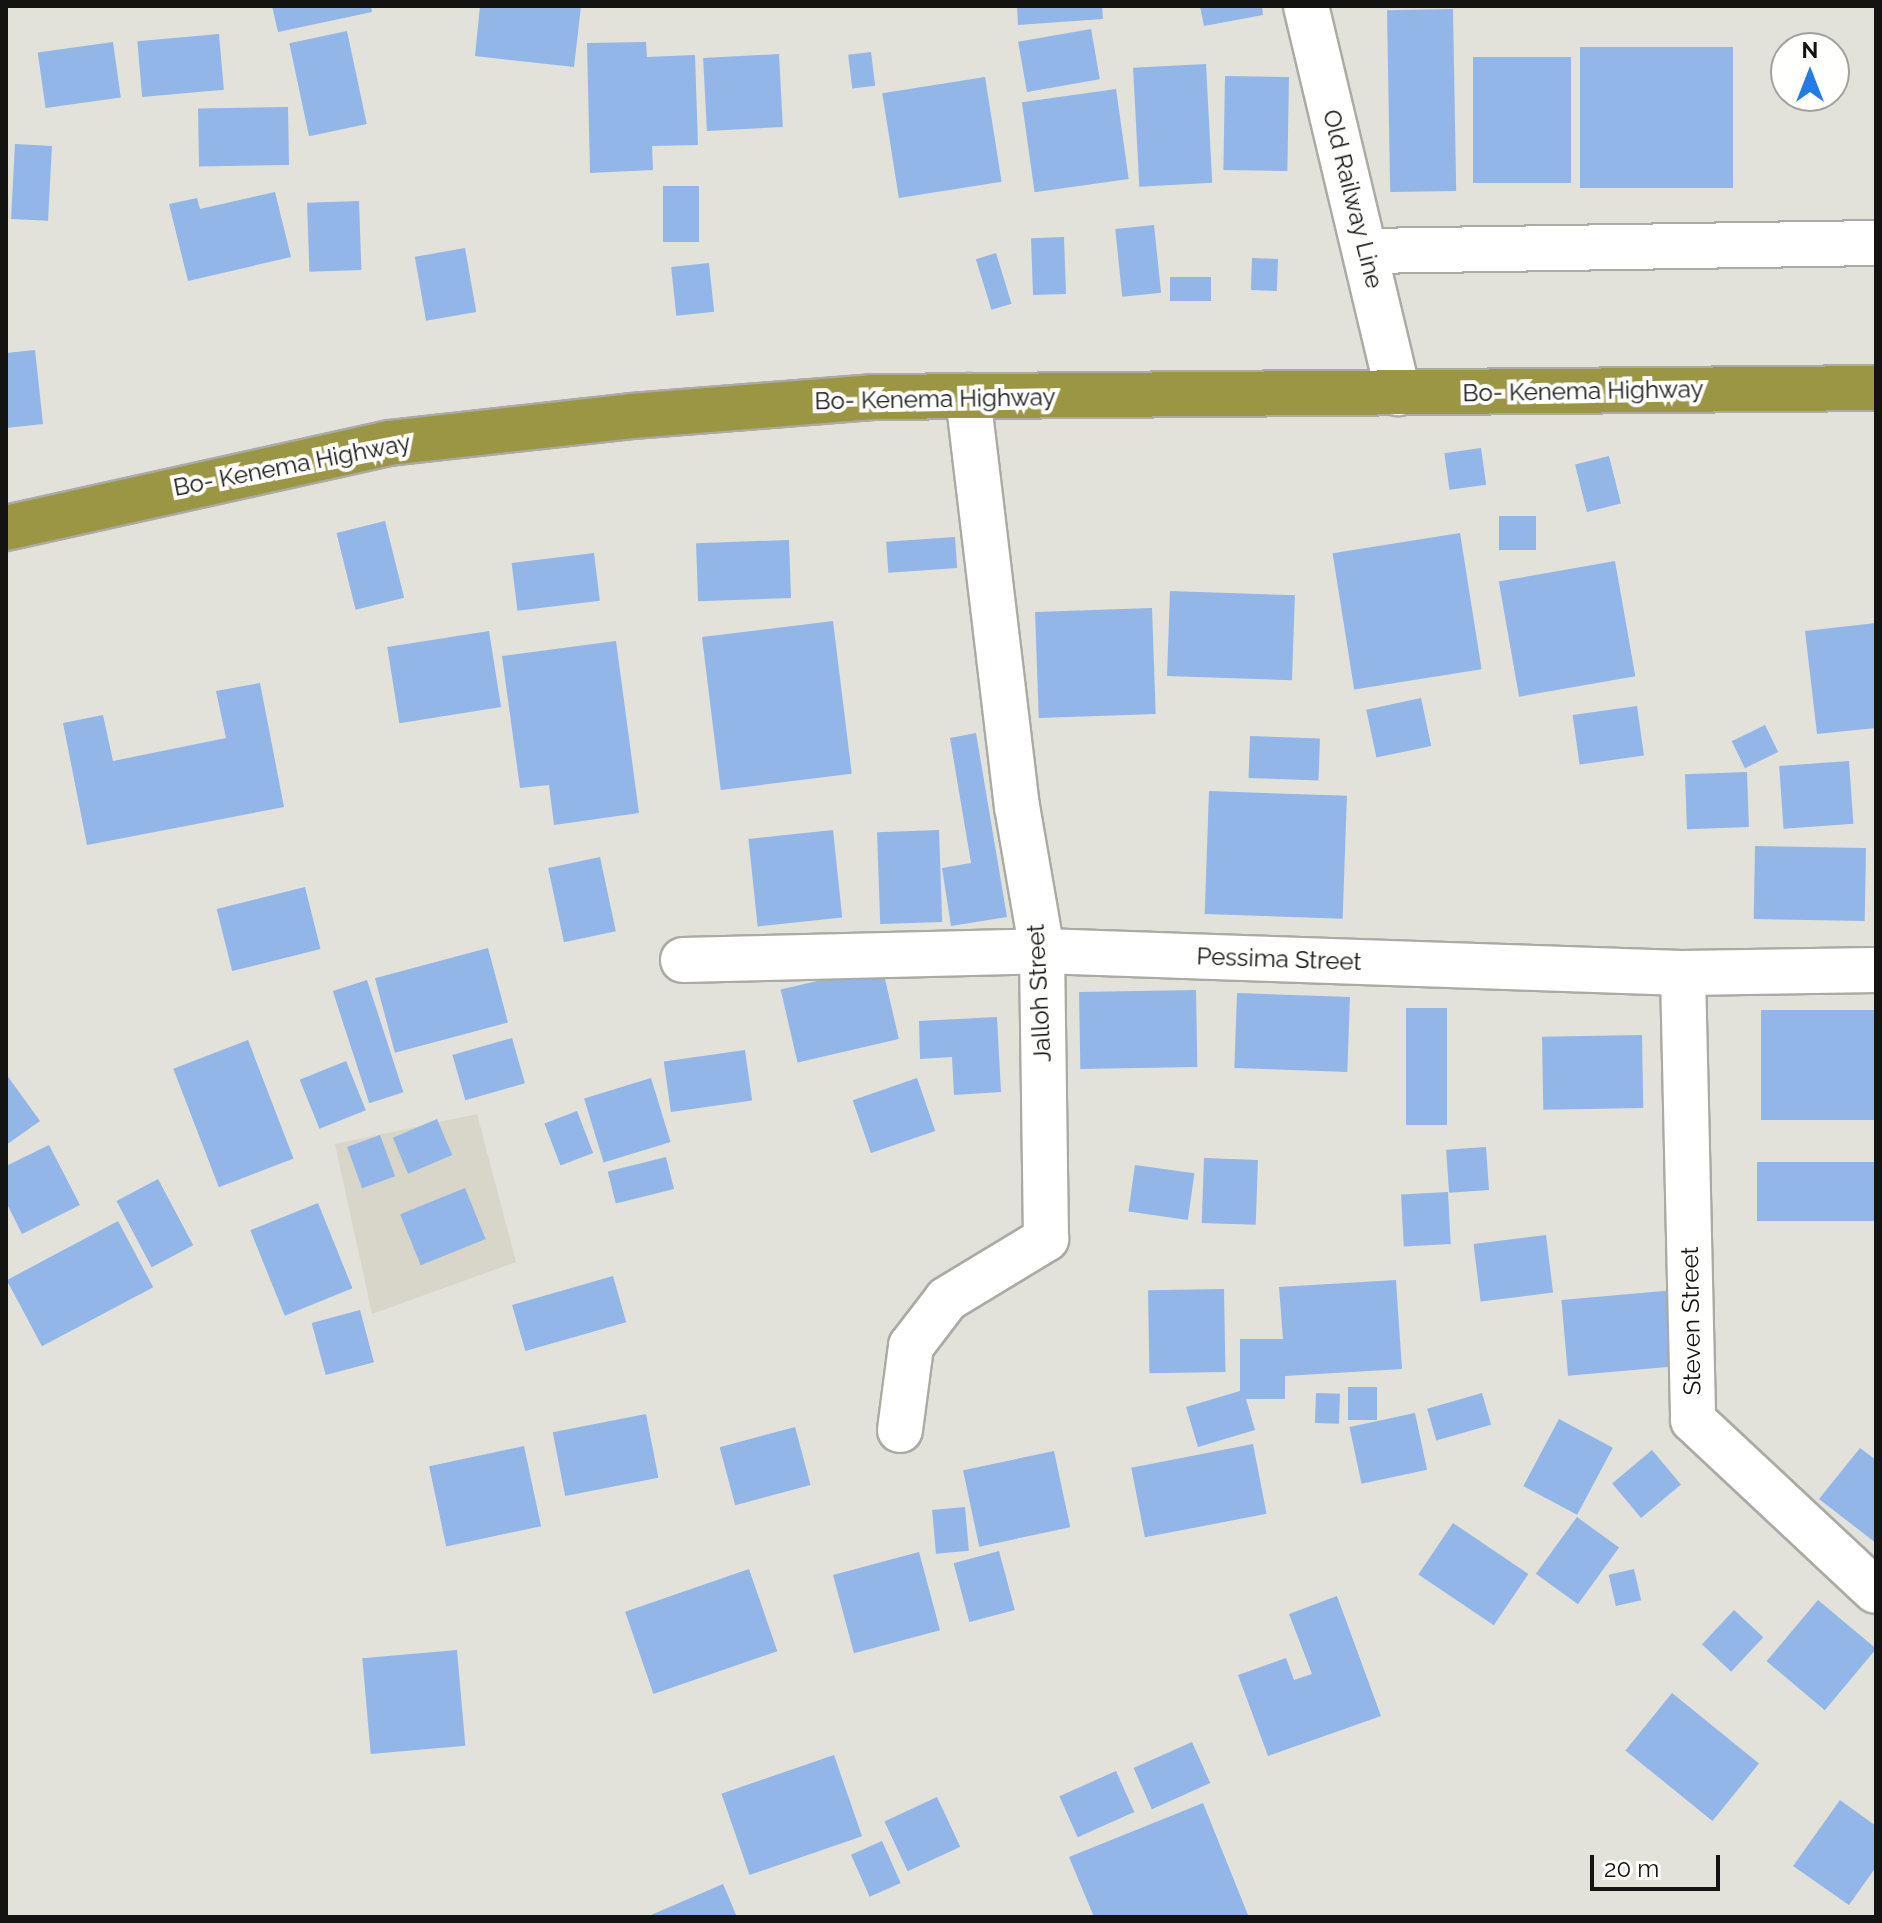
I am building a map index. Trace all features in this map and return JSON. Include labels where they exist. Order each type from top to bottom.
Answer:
[{"type":"highway","name":"Bo- Kenema Highway","points":[[6,528],[389,443],[632,416],[872,397],[1876,388]]},
{"type":"street","name":"Old Railway Line","points":[[1306,6],[1367,251],[1398,393]]},
{"type":"street","points":[[1367,251],[1876,243]]},
{"type":"street","name":"Jalloh Street","points":[[900,1430],[911,1346],[947,1299],[1046,1239],[1042,951],[1017,807],[968,396]]},
{"type":"street","name":"Pessima Street","points":[[683,960],[1042,951],[1683,973],[1876,970]]},
{"type":"street","name":"Steven Street","points":[[1683,973],[1693,1420],[1876,1591]]},
{"type":"shaded area","points":[[477,1114],[516,1262],[372,1314],[335,1144]]},
{"type":"building","points":[[272,6],[371,6],[372,12],[278,32]]},
{"type":"building","points":[[480,6],[581,6],[574,67],[475,56]]},
{"type":"building","points":[[1017,6],[1102,6],[1103,19],[1018,25]]},
{"type":"building","points":[[1200,6],[1262,6],[1263,15],[1204,26]]},
{"type":"building","points":[[1453,9],[1456,191],[1390,192],[1387,10]]},
{"type":"building","points":[[1091,29],[1100,79],[1027,92],[1018,42]]},
{"type":"building","points":[[347,31],[367,124],[309,136],[289,43]]},
{"type":"building","points":[[219,34],[224,90],[142,97],[137,41]]},
{"type":"building","points":[[113,42],[121,97],[46,108],[38,53]]},
{"type":"building","points":[[646,42],[647,57],[695,55],[698,145],[652,146],[653,170],[590,173],[587,43]]},
{"type":"building","points":[[1580,47],[1733,47],[1733,188],[1580,188]]},
{"type":"building","points":[[871,52],[875,86],[852,89],[848,55]]},
{"type":"building","points":[[779,54],[783,127],[707,131],[703,58]]},
{"type":"building","points":[[1473,57],[1571,57],[1571,183],[1473,183]]},
{"type":"building","points":[[1206,64],[1212,183],[1139,187],[1133,68]]},
{"type":"building","points":[[1225,76],[1289,77],[1287,171],[1223,170]]},
{"type":"building","points":[[985,77],[1002,182],[899,198],[882,93]]},
{"type":"building","points":[[1116,89],[1129,179],[1035,192],[1022,102]]},
{"type":"building","points":[[288,107],[289,165],[199,167],[198,109]]},
{"type":"building","points":[[15,144],[52,146],[48,221],[11,219]]},
{"type":"building","points":[[663,186],[699,186],[699,242],[663,242]]},
{"type":"building","points":[[275,192],[291,257],[188,281],[169,204],[197,198],[200,209]]},
{"type":"building","points":[[359,201],[361,270],[309,272],[307,203]]},
{"type":"building","points":[[1154,225],[1161,293],[1122,297],[1115,229]]},
{"type":"building","points":[[1064,237],[1066,294],[1033,295],[1031,238]]},
{"type":"building","points":[[465,248],[476,312],[426,321],[415,257]]},
{"type":"building","points":[[996,253],[1011,304],[991,310],[976,259]]},
{"type":"building","points":[[1252,258],[1278,259],[1277,291],[1251,290]]},
{"type":"building","points":[[709,263],[714,312],[676,316],[671,267]]},
{"type":"building","points":[[1170,277],[1211,277],[1211,301],[1170,301]]},
{"type":"building","points":[[35,350],[43,424],[6,428],[6,353]]},
{"type":"building","points":[[1481,448],[1486,485],[1450,490],[1444,453]]},
{"type":"building","points":[[1609,456],[1621,504],[1587,512],[1575,464]]},
{"type":"building","points":[[1499,516],[1536,516],[1536,550],[1499,550]]},
{"type":"building","points":[[385,521],[404,598],[356,610],[336,533]]},
{"type":"building","points":[[1460,533],[1482,669],[1354,689],[1333,553]]},
{"type":"building","points":[[955,537],[957,568],[888,573],[886,542]]},
{"type":"building","points":[[789,540],[791,598],[698,601],[696,543]]},
{"type":"building","points":[[594,553],[600,601],[517,611],[512,563]]},
{"type":"building","points":[[1615,561],[1635,676],[1519,697],[1499,581]]},
{"type":"building","points":[[1170,591],[1295,595],[1292,680],[1167,676]]},
{"type":"building","points":[[1152,608],[1156,714],[1039,718],[1035,612]]},
{"type":"building","points":[[833,621],[852,774],[721,790],[702,637]]},
{"type":"building","points":[[1876,623],[1876,728],[1817,734],[1805,631]]},
{"type":"building","points":[[489,631],[501,707],[399,723],[387,647]]},
{"type":"building","points":[[616,641],[639,813],[554,825],[549,785],[520,788],[502,656]]},
{"type":"building","points":[[260,683],[284,807],[87,845],[63,723],[103,715],[113,761],[226,738],[216,691]]},
{"type":"building","points":[[1421,698],[1431,746],[1376,758],[1366,710]]},
{"type":"building","points":[[1637,706],[1644,756],[1580,765],[1573,715]]},
{"type":"building","points":[[1765,725],[1778,752],[1745,768],[1732,741]]},
{"type":"building","points":[[976,733],[1007,917],[951,926],[942,868],[971,863],[950,738]]},
{"type":"building","points":[[1250,736],[1320,738],[1318,780],[1249,778]]},
{"type":"building","points":[[1849,761],[1853,824],[1784,829],[1779,766]]},
{"type":"building","points":[[1747,772],[1749,827],[1687,829],[1685,774]]},
{"type":"building","points":[[1209,791],[1347,796],[1343,919],[1205,914]]},
{"type":"building","points":[[833,830],[842,918],[758,926],[748,839]]},
{"type":"building","points":[[939,830],[942,922],[880,924],[877,832]]},
{"type":"building","points":[[1755,846],[1866,848],[1865,921],[1754,919]]},
{"type":"building","points":[[600,857],[616,931],[564,942],[548,868]]},
{"type":"building","points":[[305,887],[320,949],[232,971],[217,909]]},
{"type":"building","points":[[488,948],[508,1022],[395,1053],[375,978]]},
{"type":"building","points":[[882,966],[899,1039],[798,1062],[781,989]]},
{"type":"building","points":[[367,980],[403,1092],[369,1103],[333,991]]},
{"type":"building","points":[[1196,990],[1197,1067],[1080,1069],[1079,992]]},
{"type":"building","points":[[1237,993],[1350,997],[1347,1072],[1234,1068]]},
{"type":"building","points":[[1406,1008],[1447,1008],[1447,1125],[1406,1125]]},
{"type":"building","points":[[1761,1010],[1876,1010],[1876,1120],[1761,1120]]},
{"type":"building","points":[[997,1017],[1001,1092],[954,1095],[952,1057],[920,1059],[919,1021]]},
{"type":"building","points":[[1642,1035],[1643,1108],[1543,1110],[1542,1037]]},
{"type":"building","points":[[512,1038],[525,1083],[465,1100],[452,1055]]},
{"type":"building","points":[[248,1040],[294,1159],[219,1187],[173,1069]]},
{"type":"building","points":[[745,1050],[752,1101],[671,1112],[664,1061]]},
{"type":"building","points":[[346,1061],[366,1110],[319,1129],[300,1080]]},
{"type":"building","points":[[6,1074],[40,1121],[6,1145]]},
{"type":"building","points":[[651,1078],[671,1142],[604,1163],[584,1098]]},
{"type":"building","points":[[917,1078],[935,1131],[871,1153],[853,1100]]},
{"type":"building","points":[[577,1111],[593,1153],[560,1166],[544,1124]]},
{"type":"building","points":[[437,1119],[452,1155],[408,1174],[393,1138]]},
{"type":"building","points":[[380,1135],[395,1176],[362,1188],[347,1147]]},
{"type":"building","points":[[49,1145],[80,1205],[22,1234],[6,1202],[6,1166]]},
{"type":"building","points":[[1486,1147],[1489,1190],[1449,1193],[1446,1150]]},
{"type":"building","points":[[666,1157],[674,1189],[616,1204],[608,1172]]},
{"type":"building","points":[[1204,1158],[1258,1160],[1256,1225],[1202,1223]]},
{"type":"building","points":[[1757,1162],[1876,1162],[1876,1221],[1757,1221]]},
{"type":"building","points":[[1135,1165],[1194,1173],[1188,1220],[1128,1212]]},
{"type":"building","points":[[158,1179],[193,1245],[152,1267],[117,1201]]},
{"type":"building","points":[[465,1188],[486,1239],[421,1265],[400,1214]]},
{"type":"building","points":[[1448,1192],[1451,1244],[1404,1246],[1401,1194]]},
{"type":"building","points":[[318,1203],[352,1288],[285,1316],[250,1230]]},
{"type":"building","points":[[118,1221],[153,1287],[42,1346],[7,1280]]},
{"type":"building","points":[[1546,1235],[1553,1293],[1481,1301],[1474,1244]]},
{"type":"building","points":[[613,1276],[626,1322],[525,1351],[512,1305]]},
{"type":"building","points":[[1396,1280],[1402,1369],[1285,1376],[1285,1399],[1246,1399],[1255,1430],[1198,1447],[1186,1407],[1240,1391],[1240,1339],[1283,1339],[1279,1287]]},
{"type":"building","points":[[1224,1289],[1225,1372],[1149,1373],[1148,1290]]},
{"type":"building","points":[[1675,1290],[1682,1366],[1568,1376],[1561,1300]]},
{"type":"building","points":[[360,1310],[374,1362],[326,1375],[312,1323]]},
{"type":"building","points":[[1348,1387],[1377,1387],[1377,1420],[1348,1420]]},
{"type":"building","points":[[1316,1393],[1340,1394],[1339,1424],[1315,1423]]},
{"type":"building","points":[[1482,1393],[1491,1425],[1436,1440],[1427,1409]]},
{"type":"building","points":[[1415,1413],[1427,1470],[1362,1484],[1349,1427]]},
{"type":"building","points":[[646,1414],[658,1478],[565,1496],[553,1432]]},
{"type":"building","points":[[1559,1419],[1613,1448],[1577,1515],[1523,1486]]},
{"type":"building","points":[[795,1427],[811,1485],[735,1505],[720,1447]]},
{"type":"building","points":[[1253,1444],[1267,1514],[1145,1537],[1131,1468]]},
{"type":"building","points":[[524,1446],[541,1526],[446,1546],[429,1466]]},
{"type":"building","points":[[1860,1448],[1876,1460],[1876,1543],[1819,1499]]},
{"type":"building","points":[[1652,1450],[1681,1484],[1641,1518],[1612,1483]]},
{"type":"building","points":[[1054,1451],[1070,1527],[979,1547],[963,1470]]},
{"type":"building","points":[[965,1507],[969,1551],[936,1554],[932,1510]]},
{"type":"building","points":[[1577,1517],[1619,1548],[1578,1604],[1536,1574]]},
{"type":"building","points":[[1453,1523],[1528,1574],[1494,1625],[1418,1574]]},
{"type":"building","points":[[999,1551],[1015,1610],[969,1622],[954,1563]]},
{"type":"building","points":[[919,1552],[940,1630],[854,1653],[833,1575]]},
{"type":"building","points":[[749,1569],[777,1651],[653,1694],[625,1612]]},
{"type":"building","points":[[1634,1569],[1641,1600],[1616,1606],[1609,1575]]},
{"type":"building","points":[[1337,1596],[1381,1716],[1268,1756],[1238,1675],[1286,1658],[1294,1680],[1312,1674],[1289,1614]]},
{"type":"building","points":[[1818,1600],[1876,1649],[1825,1710],[1767,1661]]},
{"type":"building","points":[[1734,1610],[1763,1637],[1731,1672],[1702,1644]]},
{"type":"building","points":[[457,1650],[465,1746],[371,1754],[362,1658]]},
{"type":"building","points":[[1672,1693],[1759,1763],[1712,1821],[1625,1751]]},
{"type":"building","points":[[1192,1742],[1210,1783],[1152,1809],[1134,1768]]},
{"type":"building","points":[[834,1755],[862,1836],[749,1875],[721,1794]]},
{"type":"building","points":[[1116,1771],[1134,1812],[1078,1837],[1059,1796]]},
{"type":"building","points":[[937,1797],[960,1847],[908,1871],[884,1822]]},
{"type":"building","points":[[1840,1800],[1876,1826],[1876,1867],[1849,1905],[1793,1866]]},
{"type":"building","points":[[1203,1803],[1248,1915],[1094,1917],[1069,1857]]},
{"type":"building","points":[[882,1841],[901,1883],[870,1897],[851,1855]]},
{"type":"building","points":[[723,1884],[737,1917],[651,1915]]}]
